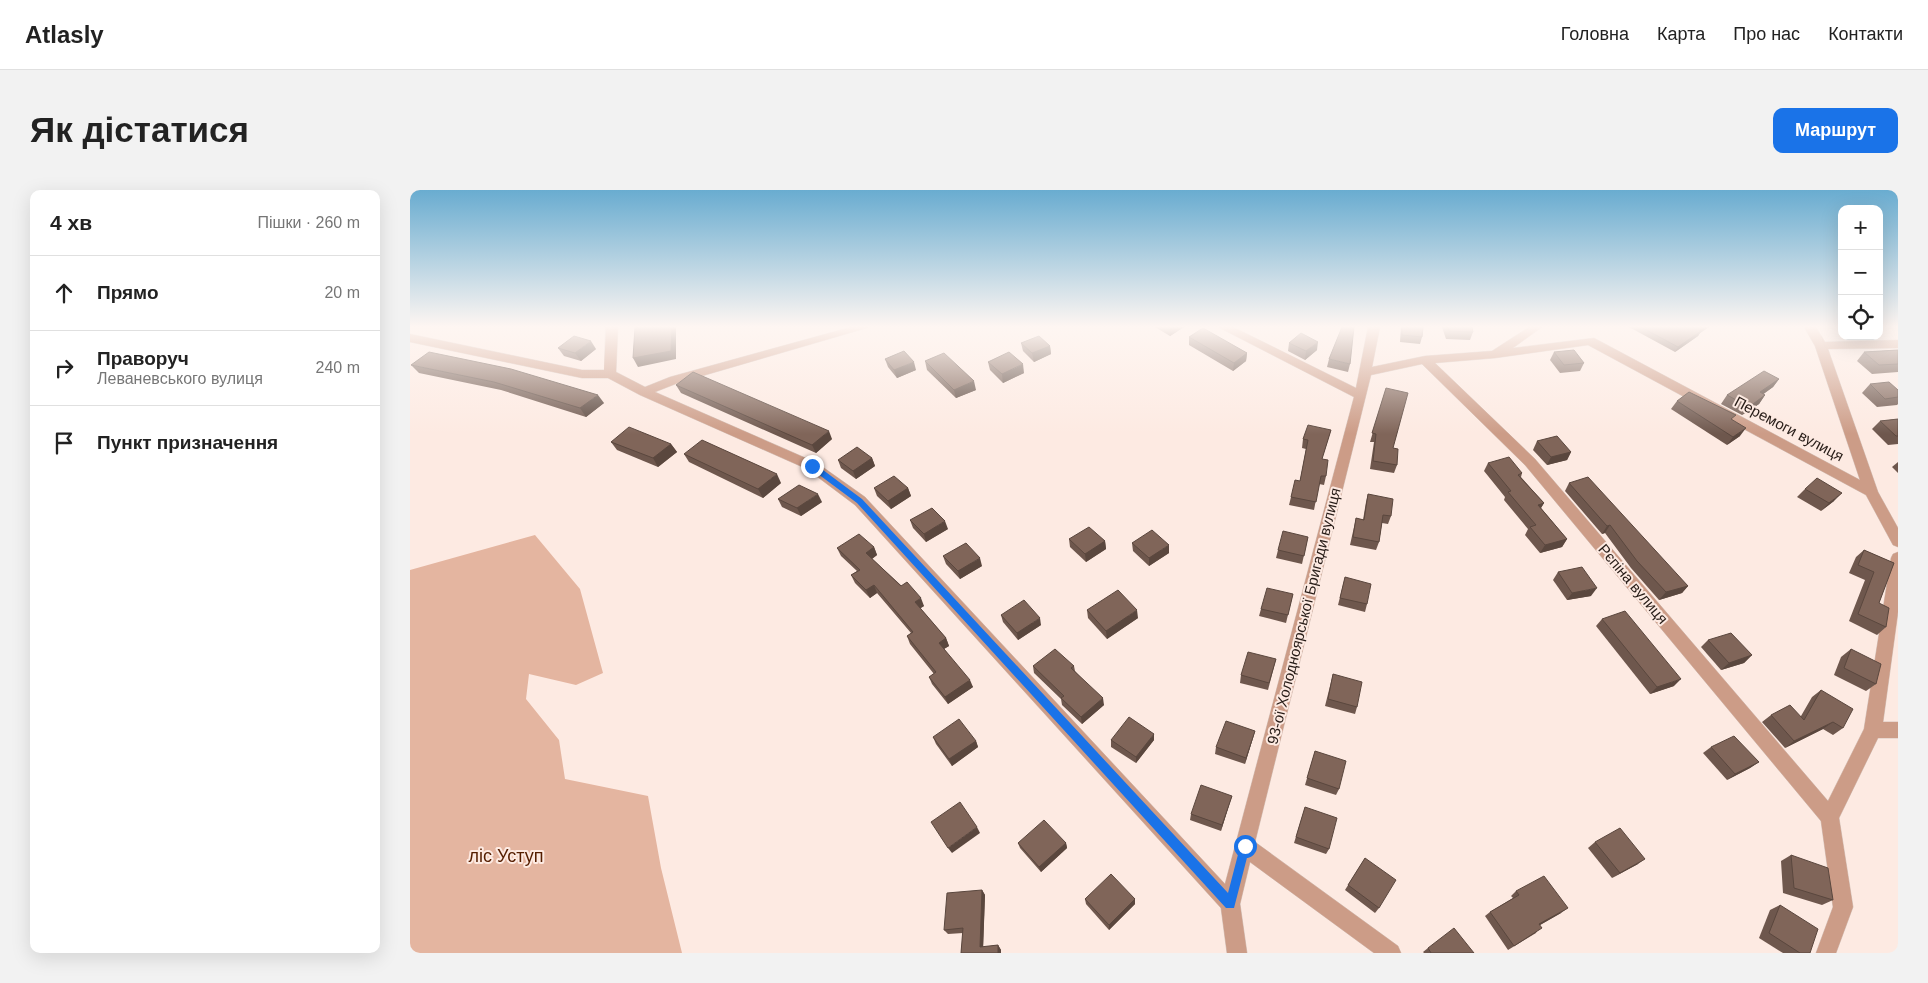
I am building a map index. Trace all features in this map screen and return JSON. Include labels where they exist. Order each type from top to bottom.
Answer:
[{"type":"street","points":[[528,363],[582,374],[610,374],[644,392],[812,466],[860,501],[1230,904],[1237,953]]},
{"type":"street","points":[[610,363],[610,374]]},
{"type":"street","points":[[644,392],[674,380],[736,363]]},
{"type":"street","points":[[1295,363],[1361,395]]},
{"type":"street","name":"93-ої Холодноярської Бригади вулиця","points":[[1230,904],[1368,363]]},
{"type":"street","name":"Перемоги вулиця","points":[[1367,372],[1412,363]]},
{"type":"street","name":"Рєпіна вулиця","points":[[1428,363],[1530,462],[1830,817]]},
{"type":"street","name":"Перемоги вулиця","points":[[1630,363],[1871,492]]},
{"type":"street","points":[[1826,363],[1871,492],[1898,541]]},
{"type":"street","points":[[1826,953],[1843,907],[1830,817],[1873,730],[1898,558]]},
{"type":"street","points":[[1873,730],[1898,730]]},
{"type":"street","points":[[1245,846],[1391,953]]},
{"type":"green space","name":"ліс Уступ","points":[[535,535],[580,589],[603,673],[576,685],[529,674],[526,699],[559,740],[565,779],[648,796],[661,868],[682,953],[410,953],[410,570]]},
{"type":"building","points":[[414,363],[480,363],[511,369],[598,395],[580,408],[494,382],[411,365]]},
{"type":"building","points":[[888,363],[912,363],[894,370]]},
{"type":"building","points":[[927,363],[954,363],[974,381],[954,390]]},
{"type":"building","points":[[989,363],[1023,364],[1002,374]]},
{"type":"building","points":[[1562,363],[1584,363],[1564,365]]},
{"type":"building","points":[[1876,363],[1898,363],[1898,364],[1879,365]]},
{"type":"building","points":[[1764,371],[1779,379],[1760,392],[1765,395],[1749,407],[1727,395]]},
{"type":"building","points":[[693,372],[829,431],[812,445],[676,385]]},
{"type":"building","points":[[1889,382],[1898,390],[1898,397],[1885,399],[1870,384]]},
{"type":"building","points":[[1386,388],[1408,393],[1393,448],[1398,449],[1397,465],[1373,461],[1376,434],[1372,433]]},
{"type":"building","points":[[1689,392],[1736,415],[1731,419],[1746,428],[1733,437],[1677,401]]},
{"type":"building","points":[[1898,419],[1898,436],[1880,421]]},
{"type":"building","points":[[1308,425],[1331,430],[1322,459],[1328,460],[1326,476],[1321,476],[1316,502],[1291,497],[1295,480],[1300,481],[1308,440],[1303,439]]},
{"type":"building","points":[[629,427],[671,444],[653,458],[611,442]]},
{"type":"building","points":[[1557,436],[1571,452],[1551,457],[1537,441]]},
{"type":"building","points":[[702,440],[777,474],[758,489],[684,454]]},
{"type":"building","points":[[857,447],[872,458],[853,471],[838,460]]},
{"type":"building","points":[[1509,457],[1522,473],[1518,475],[1544,503],[1538,505],[1567,539],[1545,545],[1530,527],[1536,525],[1508,492],[1511,491],[1488,463]]},
{"type":"building","points":[[894,476],[908,488],[888,501],[874,488]]},
{"type":"building","points":[[1588,477],[1688,586],[1666,592],[1637,561],[1610,525],[1607,526],[1569,483]]},
{"type":"building","points":[[1817,478],[1842,493],[1829,503],[1805,489]]},
{"type":"building","points":[[799,485],[818,494],[797,508],[778,499]]},
{"type":"building","points":[[1368,494],[1393,499],[1391,516],[1383,515],[1379,542],[1353,537],[1356,518],[1364,520]]},
{"type":"building","points":[[932,508],[945,521],[924,534],[910,520]]},
{"type":"building","points":[[1089,527],[1105,541],[1085,554],[1069,539]]},
{"type":"building","points":[[1152,530],[1169,545],[1149,558],[1132,543]]},
{"type":"building","points":[[1283,531],[1308,537],[1304,556],[1278,550]]},
{"type":"building","points":[[859,534],[874,547],[866,553],[901,586],[907,582],[921,598],[915,602],[946,638],[939,643],[970,680],[945,697],[929,677],[936,672],[907,636],[913,632],[874,585],[866,590],[851,575],[860,570],[837,548]]},
{"type":"building","points":[[966,543],[980,558],[958,571],[943,556]]},
{"type":"building","points":[[1864,550],[1894,563],[1879,603],[1889,608],[1886,627],[1858,614],[1874,572],[1858,565]]},
{"type":"building","points":[[1582,567],[1597,588],[1572,593],[1558,572]]},
{"type":"building","points":[[1345,577],[1371,584],[1367,604],[1340,598]]},
{"type":"building","points":[[1267,588],[1293,594],[1288,615],[1261,609]]},
{"type":"building","points":[[1118,590],[1137,610],[1106,631],[1087,610]]},
{"type":"building","points":[[1024,600],[1040,618],[1017,633],[1001,615]]},
{"type":"building","points":[[1625,611],[1681,679],[1657,687],[1602,619]]},
{"type":"building","points":[[1731,633],[1752,655],[1729,663],[1708,640]]},
{"type":"building","points":[[1055,649],[1074,666],[1071,668],[1103,698],[1081,717],[1061,698],[1064,696],[1033,666]]},
{"type":"building","points":[[1851,649],[1881,664],[1876,684],[1844,668]]},
{"type":"building","points":[[1248,652],[1276,659],[1269,683],[1241,675]]},
{"type":"building","points":[[1333,674],[1362,682],[1357,707],[1328,699]]},
{"type":"building","points":[[1821,690],[1853,709],[1843,728],[1833,722],[1794,741],[1771,715],[1790,705],[1804,720]]},
{"type":"building","points":[[1129,717],[1154,734],[1136,757],[1111,740]]},
{"type":"building","points":[[959,719],[976,741],[949,759],[933,737]]},
{"type":"building","points":[[1226,721],[1255,731],[1246,758],[1216,747]]},
{"type":"building","points":[[1734,736],[1759,762],[1735,774],[1711,747]]},
{"type":"building","points":[[1315,751],[1346,761],[1339,789],[1307,778]]},
{"type":"building","points":[[1201,785],[1232,796],[1222,825],[1191,814]]},
{"type":"building","points":[[960,802],[977,827],[948,848],[931,822]]},
{"type":"building","points":[[1305,807],[1337,818],[1329,849],[1296,837]]},
{"type":"building","points":[[1044,820],[1066,843],[1039,867],[1018,843]]},
{"type":"building","points":[[1620,828],[1645,859],[1620,873],[1595,842]]},
{"type":"building","points":[[1791,855],[1828,868],[1833,900],[1794,888]]},
{"type":"building","points":[[1365,858],[1396,880],[1379,908],[1348,885]]},
{"type":"building","points":[[1111,874],[1135,899],[1109,925],[1085,899]]},
{"type":"building","points":[[1544,876],[1568,908],[1539,924],[1542,928],[1514,946],[1490,912],[1519,895],[1516,891]]},
{"type":"building","points":[[982,890],[980,947],[998,945],[998,953],[961,953],[963,928],[944,930],[947,893]]},
{"type":"building","points":[[1780,905],[1818,929],[1810,953],[1800,953],[1769,933]]},
{"type":"building","points":[[1454,928],[1474,953],[1431,953],[1428,948]]},
{"type":"route","points":[[812,466],[860,501],[1230,904],[1245,846]]}]
